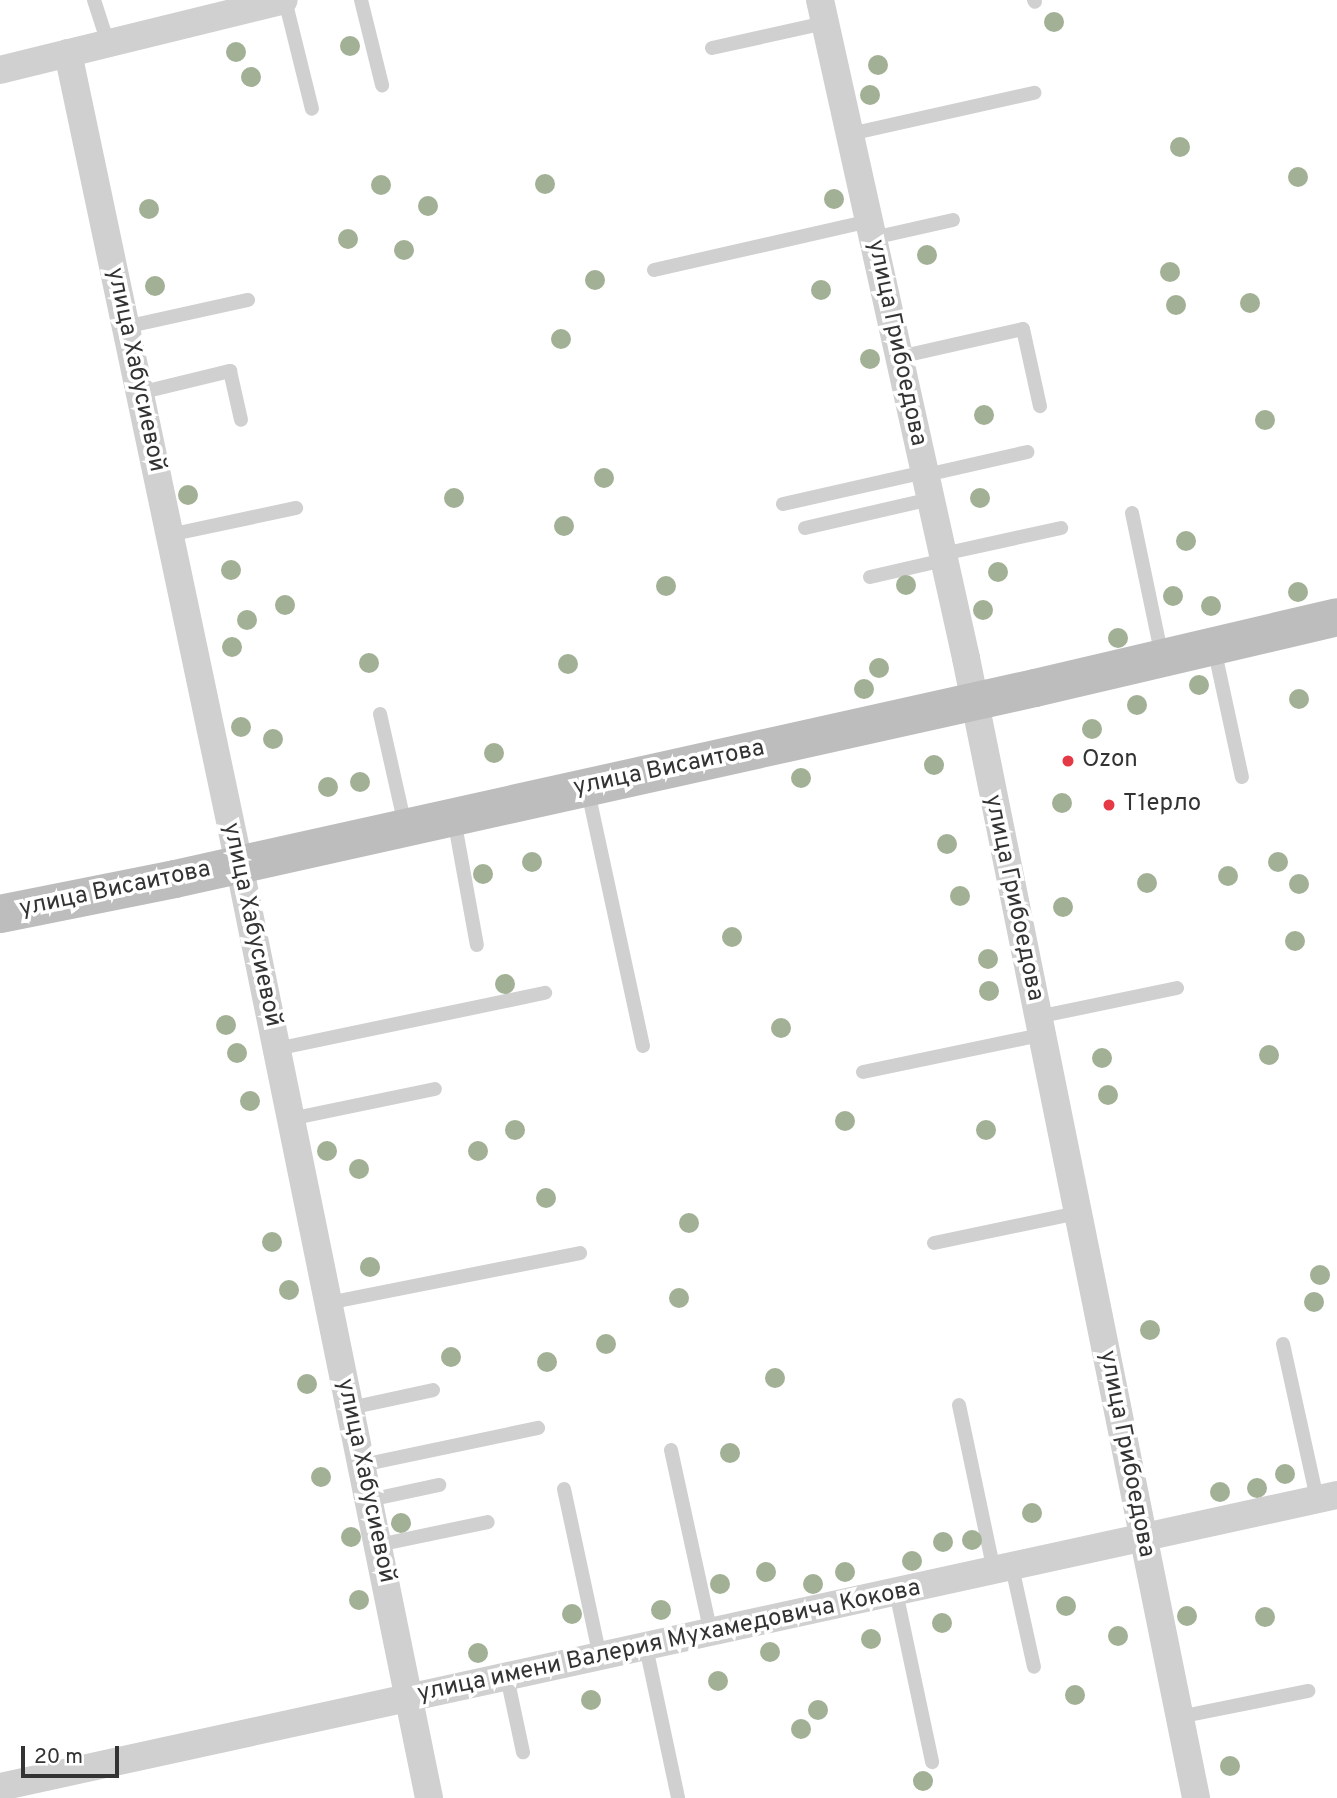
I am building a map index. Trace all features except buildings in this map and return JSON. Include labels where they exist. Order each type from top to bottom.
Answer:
[{"type":"main road","name":"улица Висаитова","points":[[0,914],[587,787],[1162,659],[1337,617]]},
{"type":"street","points":[[0,70],[285,0]]},
{"type":"street","name":"улица Грибоедова","points":[[822,11],[944,557],[1196,1798]]},
{"type":"street","name":"улица Хабусиевой","points":[[68,53],[239,864],[429,1798]]},
{"type":"street","name":"улица имени Валерия Мухамедовича Кокова","points":[[0,1787],[1327,1497]]},
{"type":"lane","points":[[94,0],[108,43]]},
{"type":"lane","points":[[285,0],[312,108]]},
{"type":"lane","points":[[361,0],[382,85]]},
{"type":"lane","points":[[712,48],[822,11]]},
{"type":"lane","points":[[850,134],[1034,93]]},
{"type":"lane","points":[[654,270],[871,230],[953,220]]},
{"type":"lane","points":[[125,327],[248,300]]},
{"type":"lane","points":[[899,357],[1023,329],[1040,406]]},
{"type":"lane","points":[[139,393],[230,371],[241,420]]},
{"type":"lane","points":[[805,528],[927,482],[1027,452]]},
{"type":"lane","points":[[783,504],[927,482]]},
{"type":"lane","points":[[169,535],[296,508]]},
{"type":"lane","points":[[1132,513],[1162,659]]},
{"type":"lane","points":[[870,577],[1061,528]]},
{"type":"lane","points":[[1214,647],[1242,776]]},
{"type":"lane","points":[[380,714],[405,827]]},
{"type":"lane","points":[[587,787],[643,1046]]},
{"type":"lane","points":[[453,816],[477,945]]},
{"type":"lane","points":[[863,1072],[1177,988]]},
{"type":"lane","points":[[276,1049],[545,993]]},
{"type":"lane","points":[[290,1119],[435,1089]]},
{"type":"lane","points":[[934,1243],[1077,1213]]},
{"type":"lane","points":[[328,1303],[580,1253]]},
{"type":"lane","points":[[1283,1345],[1327,1497]]},
{"type":"lane","points":[[350,1408],[433,1390]]},
{"type":"lane","points":[[959,1405],[1003,1569],[1034,1667]]},
{"type":"lane","points":[[362,1465],[538,1428]]},
{"type":"lane","points":[[671,1450],[711,1633]]},
{"type":"lane","points":[[369,1500],[439,1485]]},
{"type":"lane","points":[[564,1489],[600,1657]]},
{"type":"lane","points":[[378,1545],[488,1522]]},
{"type":"lane","points":[[896,1592],[932,1762]]},
{"type":"lane","points":[[646,1647],[678,1798]]},
{"type":"lane","points":[[507,1677],[523,1752]]},
{"type":"lane","points":[[1179,1717],[1308,1691]]},
{"type":"place","name":"Ozon","points":[[1068,761]]},
{"type":"place","name":"Т1ерло","points":[[1109,805]]}]
